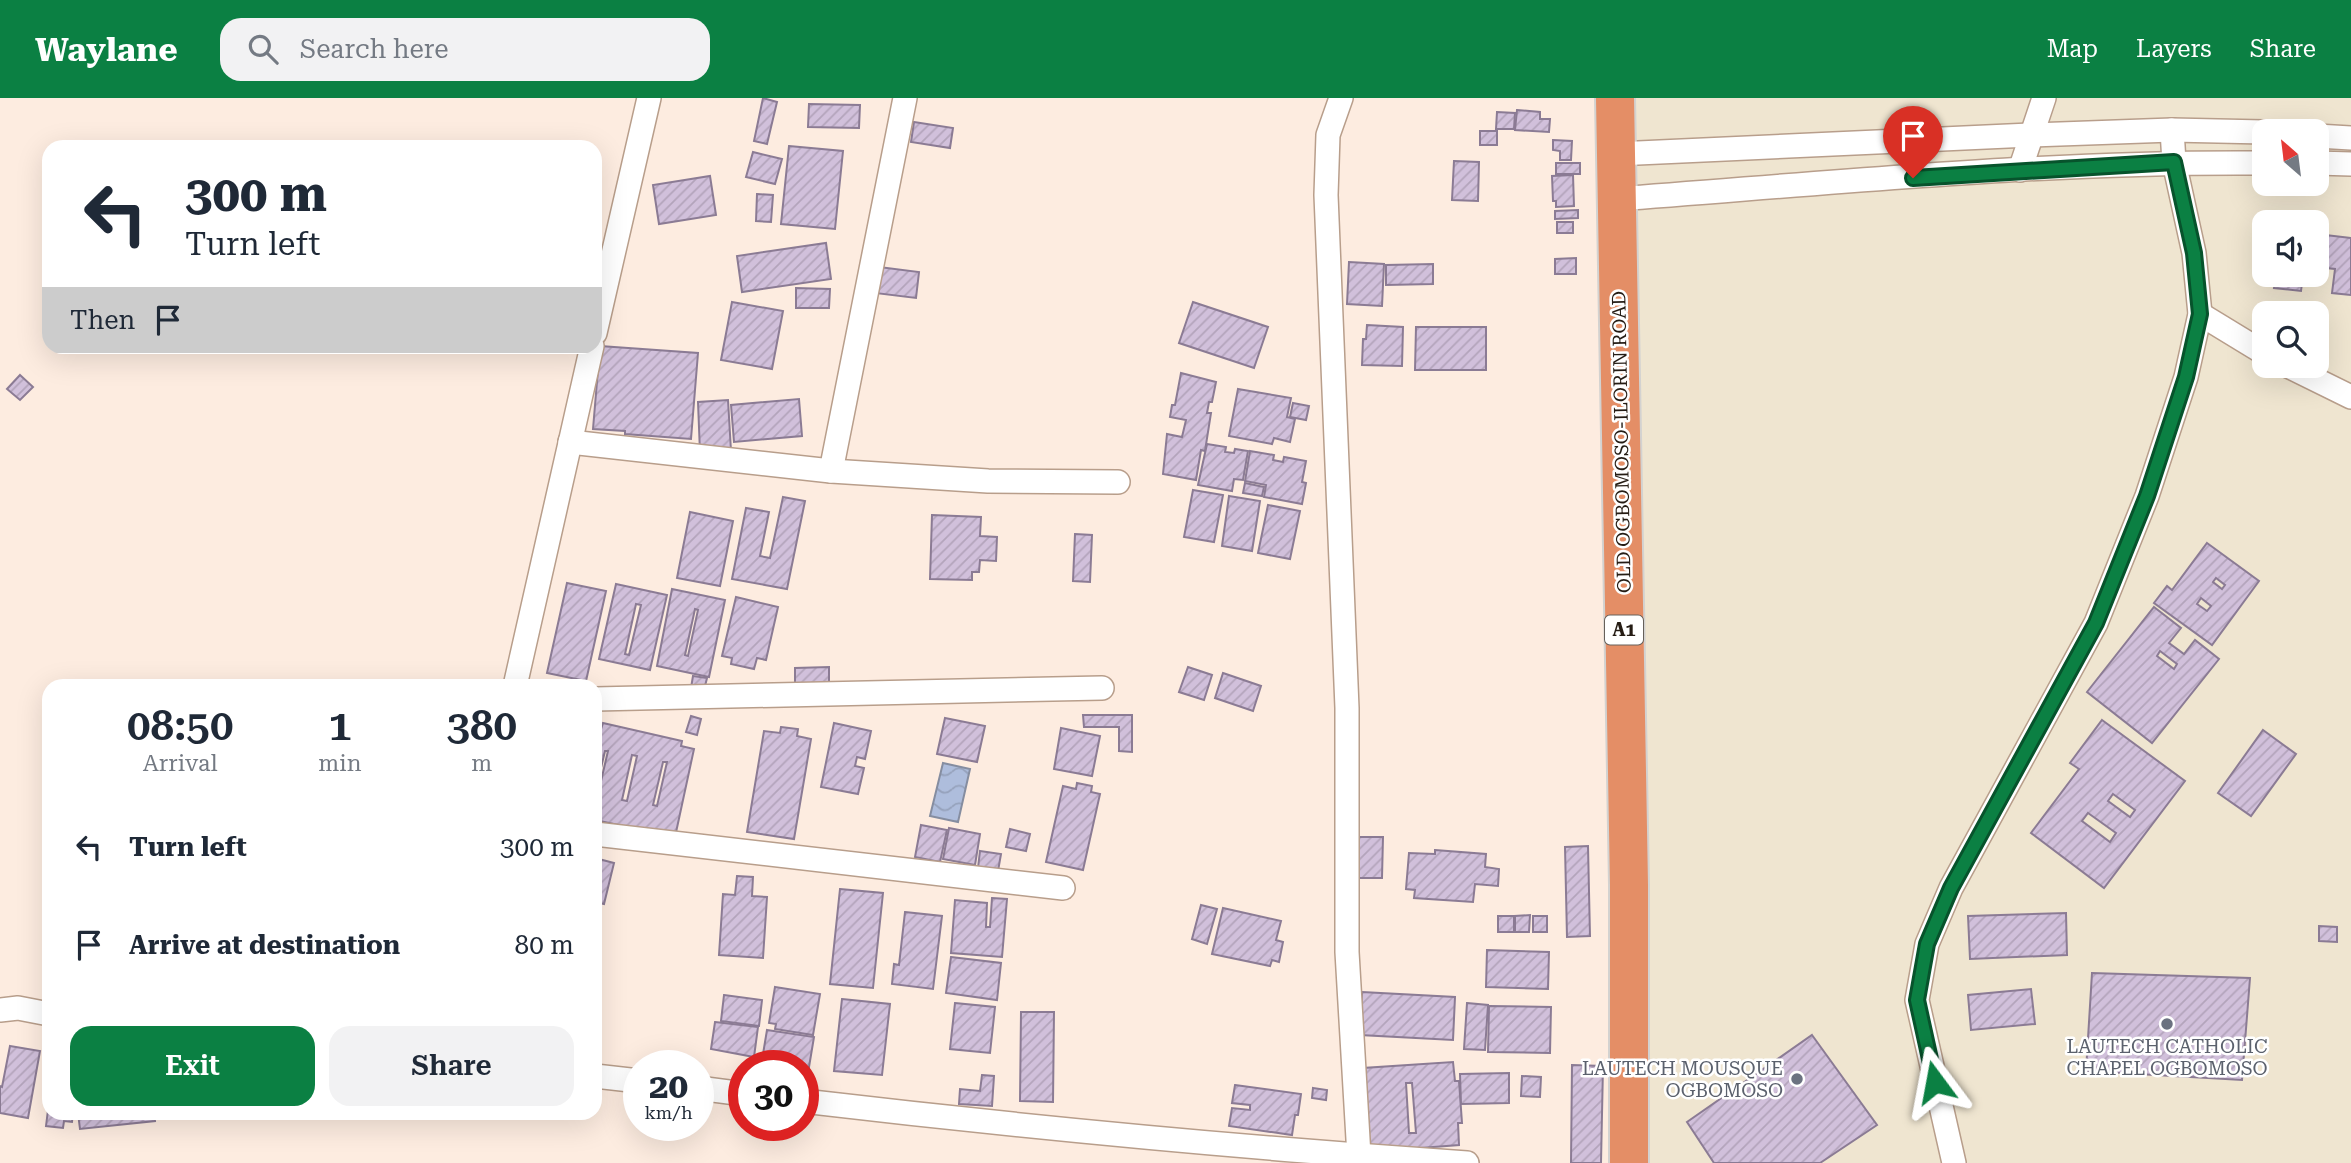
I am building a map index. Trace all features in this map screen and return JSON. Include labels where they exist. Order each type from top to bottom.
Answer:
[{"type":"highway","name":"OLD OGBOMOSO-ILORIN ROAD","points":[[1615,98],[1629,898],[1629,1163]]},
{"type":"street","points":[[602,303],[649,98]]},
{"type":"street","points":[[831,471],[905,98]]},
{"type":"street","points":[[1340,98],[1328,135],[1326,195],[1347,708],[1347,952],[1359,1156]]},
{"type":"street","points":[[2020,170],[2044,98]]},
{"type":"street","points":[[1616,154],[2172,130],[2252,132]]},
{"type":"street","points":[[1954,1163],[1917,1000],[1927,944],[1951,888],[2096,623],[2147,496],[2186,377],[2200,314],[2194,253],[2174,162],[2172,130]]},
{"type":"street","points":[[2329,137],[2351,138]]},
{"type":"street","points":[[1617,199],[2020,170],[2174,162],[2252,163]]},
{"type":"street","points":[[2329,163],[2351,164]]},
{"type":"street","points":[[2200,314],[2252,346]]},
{"type":"street","points":[[517,679],[590,354]]},
{"type":"street","points":[[2312,378],[2351,397]]},
{"type":"street","points":[[570,442],[831,471],[988,481],[1118,482]]},
{"type":"street","points":[[602,699],[1102,688]]},
{"type":"street","points":[[602,835],[1063,888]]},
{"type":"street","points":[[0,1010],[18,1008],[42,1013]]},
{"type":"street","points":[[602,1077],[623,1080]]},
{"type":"street","points":[[819,1103],[910,1114],[1359,1156],[1466,1163]]},
{"type":"shaded area","points":[[1632,98],[2351,98],[2351,1163],[1650,1163]]},
{"type":"water","points":[[943,763],[970,769],[958,822],[930,816]]},
{"type":"building","points":[[763,98],[777,102],[767,144],[754,141]]},
{"type":"building","points":[[809,104],[860,105],[859,128],[808,127]]},
{"type":"building","points":[[1517,110],[1540,112],[1540,119],[1550,119],[1549,132],[1515,130]]},
{"type":"building","points":[[1497,112],[1515,113],[1514,129],[1496,129]]},
{"type":"building","points":[[914,122],[953,128],[950,148],[911,142]]},
{"type":"building","points":[[1480,131],[1497,131],[1497,145],[1480,145]]},
{"type":"building","points":[[1553,140],[1572,141],[1571,160],[1560,160],[1560,151],[1553,150]]},
{"type":"building","points":[[789,146],[843,151],[835,229],[781,224]]},
{"type":"building","points":[[753,152],[782,159],[775,184],[746,177]]},
{"type":"building","points":[[1454,161],[1479,162],[1478,201],[1452,200]]},
{"type":"building","points":[[1556,163],[1580,163],[1580,174],[1556,174]]},
{"type":"building","points":[[1573,175],[1574,206],[1556,207],[1556,201],[1553,201],[1552,176]]},
{"type":"building","points":[[710,176],[716,215],[659,224],[653,185]]},
{"type":"building","points":[[757,194],[773,195],[771,222],[756,221]]},
{"type":"building","points":[[1578,210],[1578,218],[1555,219],[1555,211]]},
{"type":"building","points":[[1557,222],[1573,222],[1573,233],[1557,233]]},
{"type":"building","points":[[2329,235],[2351,238],[2351,295],[2332,293],[2335,269],[2329,268]]},
{"type":"building","points":[[826,243],[831,279],[742,292],[737,256]]},
{"type":"building","points":[[1576,258],[1576,274],[1555,274],[1555,259]]},
{"type":"building","points":[[1349,262],[1384,264],[1382,306],[1347,304]]},
{"type":"building","points":[[1433,264],[1433,284],[1386,285],[1386,265]]},
{"type":"building","points":[[879,267],[919,272],[916,298],[875,293]]},
{"type":"building","points":[[2274,287],[2302,287],[2301,291]]},
{"type":"building","points":[[796,288],[830,289],[829,308],[796,308]]},
{"type":"building","points":[[732,302],[783,311],[772,369],[721,360]]},
{"type":"building","points":[[1193,302],[1268,327],[1254,368],[1179,343]]},
{"type":"building","points":[[1367,325],[1403,327],[1402,366],[1362,365],[1363,339],[1366,339]]},
{"type":"building","points":[[1416,327],[1486,327],[1486,370],[1415,370]]},
{"type":"building","points":[[602,346],[698,353],[691,439],[593,429]]},
{"type":"building","points":[[1181,373],[1216,382],[1207,413],[1211,413],[1205,451],[1201,450],[1196,480],[1163,474],[1167,434],[1182,437],[1186,420],[1170,417]]},
{"type":"building","points":[[20,375],[33,387],[20,400],[7,389]]},
{"type":"building","points":[[1238,389],[1291,398],[1287,417],[1295,419],[1290,442],[1274,438],[1272,444],[1229,436]]},
{"type":"building","points":[[799,399],[802,436],[734,442],[731,405]]},
{"type":"building","points":[[728,400],[731,451],[700,453],[698,402]]},
{"type":"building","points":[[1293,403],[1309,406],[1306,420],[1290,417]]},
{"type":"building","points":[[1207,444],[1226,447],[1225,452],[1234,453],[1235,449],[1248,451],[1243,480],[1234,479],[1232,491],[1198,485]]},
{"type":"building","points":[[1250,451],[1274,455],[1273,460],[1283,462],[1284,457],[1306,461],[1302,504],[1264,497],[1266,485],[1245,481]]},
{"type":"building","points":[[1245,483],[1264,487],[1262,496],[1243,493]]},
{"type":"building","points":[[1193,490],[1223,495],[1214,542],[1184,537]]},
{"type":"building","points":[[1229,496],[1260,501],[1252,551],[1222,546]]},
{"type":"building","points":[[783,497],[805,501],[787,589],[732,579],[746,508],[769,512],[760,556],[770,558]]},
{"type":"building","points":[[1268,505],[1300,511],[1290,559],[1258,553]]},
{"type":"building","points":[[690,512],[733,521],[720,586],[677,578]]},
{"type":"building","points":[[932,515],[981,517],[980,536],[997,537],[996,561],[980,560],[979,572],[972,572],[972,580],[930,579]]},
{"type":"building","points":[[1075,534],[1092,535],[1090,582],[1073,581]]},
{"type":"building","points":[[2207,543],[2259,581],[2212,645],[2154,603],[2167,586],[2172,590]],"holes":[[[2216,578],[2225,585],[2222,589],[2213,582]],[[2201,598],[2211,606],[2207,611],[2197,604]]]},
{"type":"building","points":[[567,583],[606,591],[586,679],[547,673]]},
{"type":"building","points":[[616,584],[667,595],[650,670],[599,659]],"holes":[[[636,604],[641,605],[629,655],[625,654]]]},
{"type":"building","points":[[672,589],[725,600],[709,677],[657,666]],"holes":[[[695,609],[698,610],[688,656],[685,655]]]},
{"type":"building","points":[[736,597],[778,607],[766,660],[757,658],[754,669],[731,664],[732,658],[722,656]]},
{"type":"building","points":[[2154,607],[2181,628],[2169,643],[2184,654],[2195,640],[2219,659],[2152,743],[2087,692]],"holes":[[[2160,651],[2177,664],[2174,669],[2157,656]]]},
{"type":"building","points":[[829,667],[829,685],[795,686],[795,668]]},
{"type":"building","points":[[1188,667],[1212,675],[1204,700],[1179,692]]},
{"type":"building","points":[[1223,673],[1261,686],[1253,711],[1215,698]]},
{"type":"building","points":[[693,676],[707,678],[704,690],[691,688]]},
{"type":"building","points":[[1083,715],[1132,715],[1132,752],[1119,751],[1119,727],[1084,727]]},
{"type":"building","points":[[691,716],[701,719],[697,735],[686,732]]},
{"type":"building","points":[[945,718],[985,726],[977,762],[937,754]]},
{"type":"building","points":[[2102,720],[2185,781],[2104,888],[2031,833],[2079,769],[2070,763]],"holes":[[[2113,794],[2135,810],[2130,817],[2108,801]],[[2088,813],[2116,833],[2110,842],[2082,821]]]},
{"type":"building","points":[[603,723],[682,741],[681,746],[694,749],[675,837],[602,821],[602,777],[608,751],[605,751],[602,764]],"holes":[[[632,755],[637,756],[627,801],[622,800]],[[663,762],[667,762],[657,806],[653,805]]]},
{"type":"building","points":[[834,723],[871,731],[865,759],[857,757],[855,766],[864,768],[858,794],[821,787]]},
{"type":"building","points":[[781,727],[798,729],[797,736],[811,739],[794,839],[747,832],[764,731],[780,733]]},
{"type":"building","points":[[1061,728],[1100,736],[1092,776],[1054,769]]},
{"type":"building","points":[[2263,730],[2296,754],[2251,816],[2218,793]]},
{"type":"building","points":[[1077,783],[1092,786],[1091,792],[1100,794],[1083,870],[1046,862],[1063,786],[1076,789]]},
{"type":"building","points":[[921,825],[947,830],[940,862],[915,857]]},
{"type":"building","points":[[949,828],[980,834],[975,865],[943,859]]},
{"type":"building","points":[[1010,829],[1030,834],[1026,851],[1006,847]]},
{"type":"building","points":[[1357,837],[1383,837],[1382,878],[1357,878]]},
{"type":"building","points":[[1588,846],[1590,936],[1567,937],[1565,847]]},
{"type":"building","points":[[1435,850],[1486,854],[1485,867],[1499,869],[1498,886],[1475,884],[1473,902],[1414,898],[1415,890],[1406,889],[1409,853],[1435,854]]},
{"type":"building","points":[[980,851],[1001,854],[998,871],[978,868]]},
{"type":"building","points":[[602,860],[614,863],[602,904]]},
{"type":"building","points":[[737,876],[753,877],[752,896],[767,897],[763,958],[719,955],[723,894],[735,895]]},
{"type":"building","points":[[840,889],[883,893],[873,988],[830,984]]},
{"type":"building","points":[[992,898],[1007,899],[1002,957],[951,953],[955,900],[987,903],[986,927],[990,927]]},
{"type":"building","points":[[1201,905],[1217,909],[1207,944],[1192,939]]},
{"type":"building","points":[[1223,908],[1281,921],[1276,940],[1283,942],[1279,962],[1272,960],[1270,966],[1212,954]]},
{"type":"building","points":[[905,912],[942,916],[933,989],[892,984],[894,964],[899,965]]},
{"type":"building","points":[[2066,913],[2067,955],[1970,959],[1968,916]]},
{"type":"building","points":[[1530,915],[1529,932],[1515,932],[1515,916]]},
{"type":"building","points":[[1498,916],[1514,916],[1514,932],[1498,932]]},
{"type":"building","points":[[1533,916],[1547,916],[1547,932],[1533,932]]},
{"type":"building","points":[[2319,926],[2337,927],[2337,942],[2319,941]]},
{"type":"building","points":[[1487,950],[1549,952],[1548,989],[1486,987]]},
{"type":"building","points":[[951,957],[1001,963],[997,1000],[946,993]]},
{"type":"building","name":"LAUTECH CATHOLIC CHAPEL OGBOMOSO","points":[[2092,973],[2250,978],[2242,1080],[2086,1071]]},
{"type":"building","points":[[775,987],[820,994],[813,1035],[775,1029],[776,1024],[769,1023]]},
{"type":"building","points":[[2031,989],[2035,1024],[1971,1030],[1968,995]]},
{"type":"building","points":[[1362,992],[1455,997],[1453,1040],[1360,1035]]},
{"type":"building","points":[[724,995],[762,1000],[759,1026],[721,1021]]},
{"type":"building","points":[[842,999],[890,1004],[882,1075],[834,1071]]},
{"type":"building","points":[[955,1003],[995,1007],[990,1053],[950,1049]]},
{"type":"building","points":[[1467,1003],[1488,1005],[1485,1050],[1464,1049]]},
{"type":"building","points":[[1489,1006],[1551,1007],[1550,1053],[1488,1052]]},
{"type":"building","points":[[1021,1012],[1054,1012],[1053,1102],[1020,1101]]},
{"type":"building","points":[[715,1022],[758,1027],[755,1050],[728,1050],[728,1052],[711,1049]]},
{"type":"building","points":[[767,1030],[814,1037],[812,1050],[764,1050]]},
{"type":"building","name":"LAUTECH MOUSQUE OGBOMOSO","points":[[1812,1035],[1877,1125],[1820,1163],[1714,1163],[1687,1122]]},
{"type":"building","points":[[10,1046],[40,1051],[28,1118],[0,1113],[0,1086],[2,1087]]},
{"type":"building","points":[[1453,1062],[1455,1081],[1459,1081],[1462,1123],[1458,1123],[1459,1145],[1369,1152],[1363,1068]],"holes":[[[1406,1083],[1412,1083],[1416,1133],[1409,1133]]]},
{"type":"building","points":[[1572,1065],[1603,1066],[1601,1163],[1571,1163]]},
{"type":"building","points":[[1509,1073],[1509,1103],[1461,1104],[1460,1074]]},
{"type":"building","points":[[982,1075],[994,1076],[992,1106],[959,1104],[960,1089],[980,1091]]},
{"type":"building","points":[[1522,1076],[1541,1077],[1540,1097],[1521,1096]]},
{"type":"building","points":[[1235,1085],[1301,1094],[1292,1135],[1229,1126],[1232,1108],[1250,1110],[1250,1105],[1232,1103]]},
{"type":"building","points":[[1313,1088],[1327,1090],[1326,1100],[1312,1098]]},
{"type":"building","points":[[47,1120],[72,1120],[64,1121],[63,1128],[46,1126]]},
{"type":"building","points":[[79,1120],[155,1121],[80,1129]]},
{"type":"place","name":"LAUTECH CATHOLIC CHAPEL OGBOMOSO","points":[[2167,1024]]},
{"type":"place","name":"LAUTECH MOUSQUE OGBOMOSO","points":[[1797,1079]]},
{"type":"route","points":[[1913,178],[2174,162],[2194,253],[2200,314],[2186,377],[2147,496],[2096,623],[1951,888],[1927,944],[1917,1000],[1935,1082]]}]
